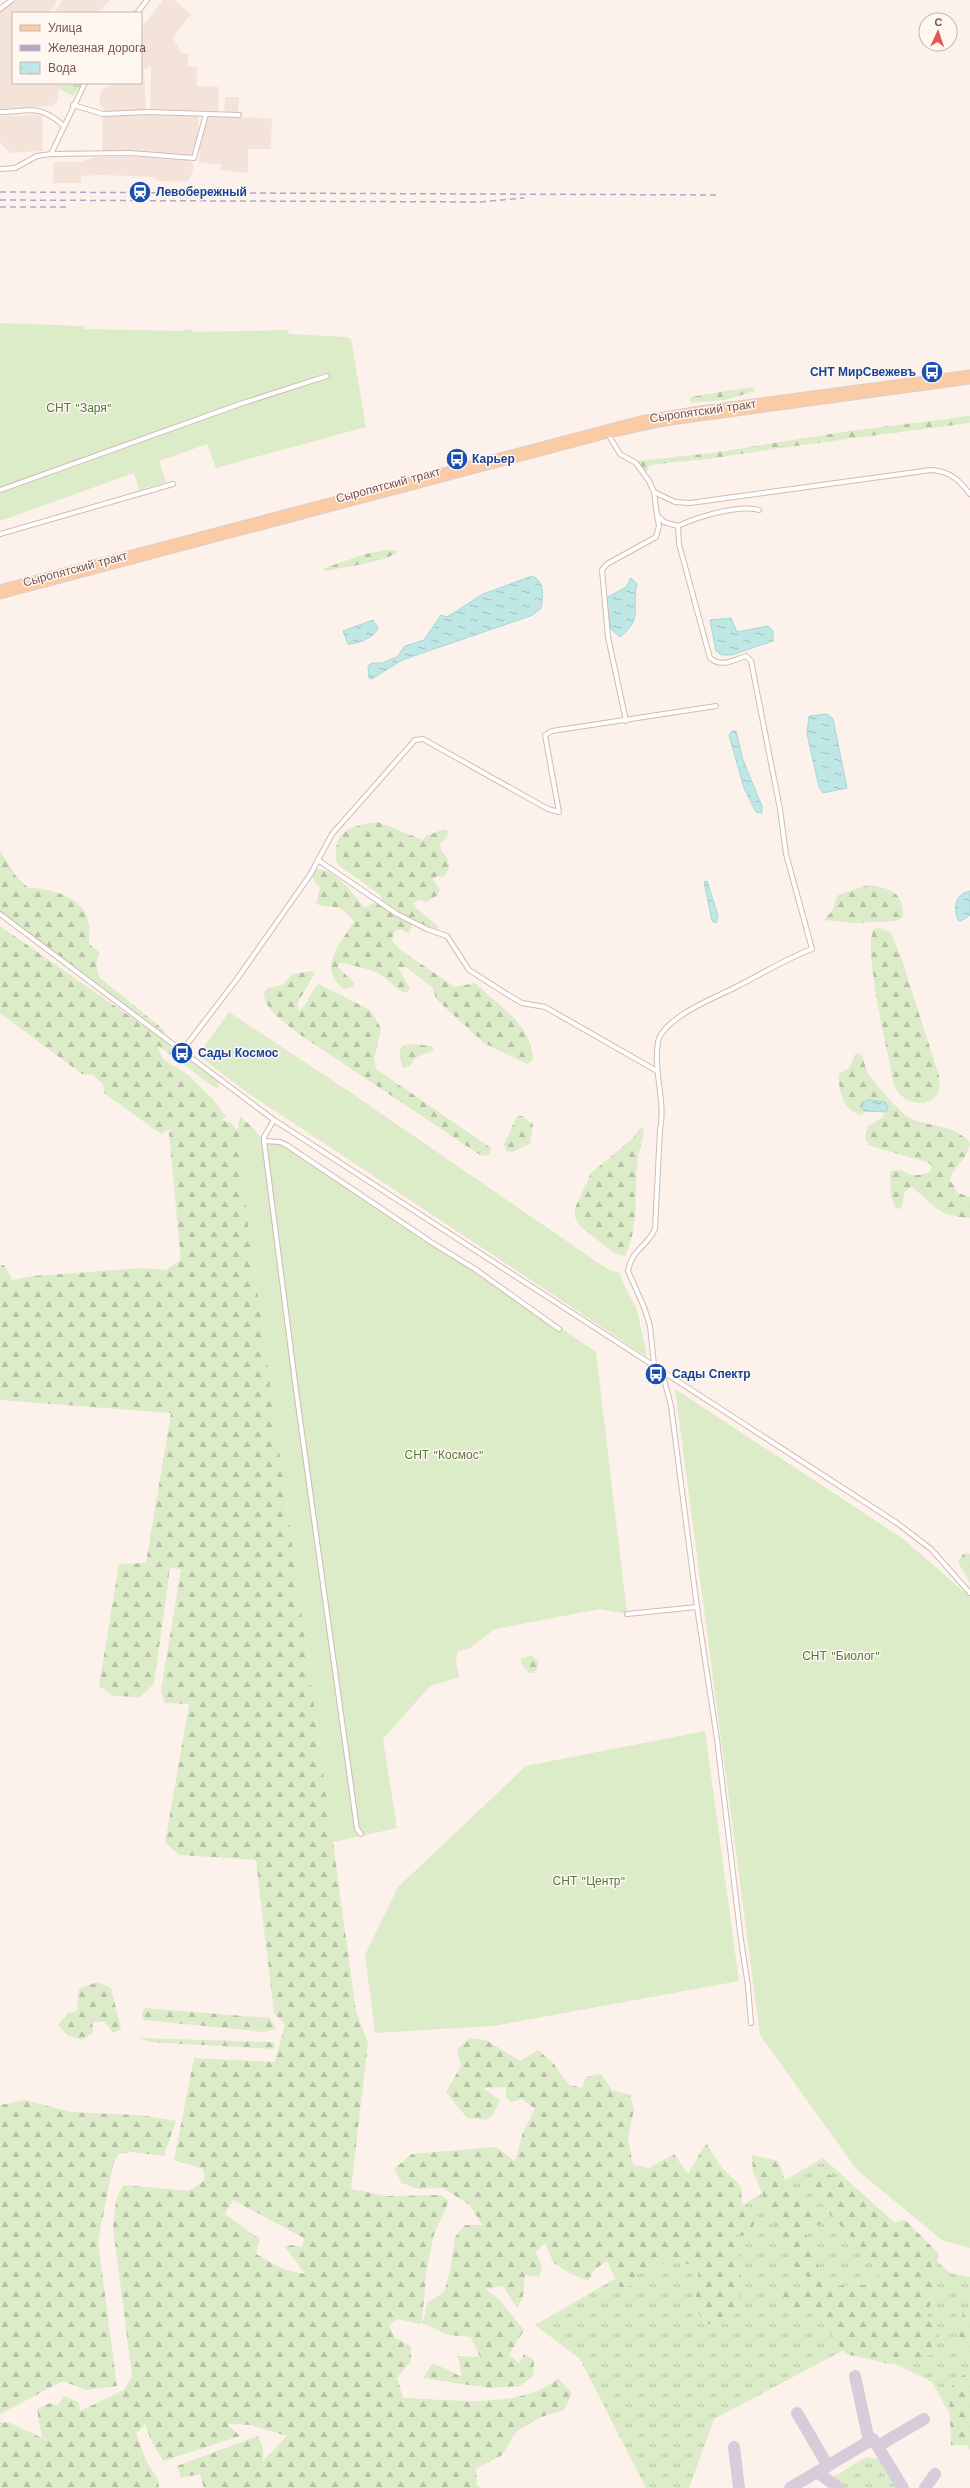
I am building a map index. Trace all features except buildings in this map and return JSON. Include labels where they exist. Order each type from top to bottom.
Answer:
[{"type":"main road","name":"Сыропятский тракт","points":[[0,589],[619,424],[700,410],[970,374]]},
{"type":"main road","name":"Сыропятский тракт","points":[[0,595],[608,434],[664,422],[970,380]]},
{"type":"street","points":[[0,8],[12,0]]},
{"type":"street","points":[[138,12],[147,0]]},
{"type":"street","points":[[51,154],[73,105],[84,84]]},
{"type":"street","points":[[73,105],[103,114],[149,112],[239,115]]},
{"type":"street","points":[[0,112],[42,111],[50,114],[64,126]]},
{"type":"street","points":[[0,169],[15,168],[27,160],[51,154],[130,154],[194,158],[206,114]]},
{"type":"street","points":[[0,490],[240,404],[327,376]]},
{"type":"street","points":[[608,434],[620,454],[636,463],[654,492],[659,526],[656,537],[607,564],[602,570],[608,637],[626,721]]},
{"type":"street","points":[[654,492],[675,502],[690,503],[931,470],[943,471],[952,475],[970,494]]},
{"type":"street","points":[[0,534],[173,484]]},
{"type":"street","points":[[657,515],[664,522],[678,526],[700,517],[744,510],[759,510]]},
{"type":"street","points":[[654,1366],[654,1346],[646,1313],[628,1271],[632,1256],[651,1239],[656,1229],[660,1130],[663,1116],[657,1071],[658,1040],[672,1022],[682,1014],[758,976],[787,958],[812,949],[786,854],[780,809],[751,661],[746,656],[726,663],[716,663],[710,658],[679,544],[678,526]]},
{"type":"street","points":[[182,1051],[237,979],[318,860],[332,834],[418,739],[423,738],[548,809],[558,812],[545,735],[552,731],[626,721],[716,706]]},
{"type":"street","points":[[318,860],[397,914],[425,928],[447,936],[470,970],[510,996],[522,1003],[545,1007],[657,1071]]},
{"type":"street","points":[[0,914],[274,1120],[897,1523],[931,1549],[970,1593]]},
{"type":"street","points":[[274,1120],[264,1137],[264,1141],[311,1500],[357,1829],[361,1834]]},
{"type":"street","points":[[264,1141],[280,1142],[288,1146],[481,1273],[559,1329]]},
{"type":"street","points":[[662,1371],[671,1406],[697,1607],[717,1738],[741,1940],[748,1986],[750,2023]]},
{"type":"street","points":[[627,1614],[697,1607]]},
{"type":"shaded area","points":[[17,0],[58,0],[50,12],[12,12],[12,84],[60,84],[57,102],[53,106],[0,109],[0,12]]},
{"type":"shaded area","points":[[62,0],[110,0],[99,12],[55,12]]},
{"type":"shaded area","points":[[163,0],[174,0],[191,14],[173,38],[181,53],[188,53],[188,67],[197,67],[197,86],[219,87],[218,111],[150,110],[151,66],[144,69],[146,110],[105,112],[99,102],[101,90],[112,84],[142,84],[142,27]]},
{"type":"shaded area","points":[[225,97],[239,97],[238,112],[226,112],[224,109]]},
{"type":"shaded area","points":[[42,115],[43,151],[11,153],[0,143],[0,116]]},
{"type":"shaded area","points":[[103,116],[198,116],[199,130],[191,156],[136,151],[102,151]]},
{"type":"shaded area","points":[[207,117],[272,118],[271,149],[248,149],[248,173],[221,170],[221,164],[199,163],[200,142]]},
{"type":"shaded area","points":[[94,157],[142,157],[189,160],[193,164],[193,172],[187,182],[159,181],[153,177],[102,175],[81,176],[81,183],[53,183],[54,162],[81,162]]},
{"type":"green space","points":[[60,84],[81,84],[73,96],[59,89]]},
{"type":"green space","name":"СНТ \"Заря\"","points":[[0,323],[84,326],[84,329],[184,331],[184,329],[192,330],[192,332],[288,330],[289,334],[346,337],[351,339],[366,427],[216,468],[207,444],[159,461],[166,482],[139,490],[134,473],[0,521]]},
{"type":"green space","points":[[752,387],[755,391],[725,400],[691,403],[690,397]]},
{"type":"green space","points":[[970,416],[970,423],[658,464],[649,466],[646,473],[638,461],[712,453],[849,431]]},
{"type":"green space","points":[[387,550],[399,551],[393,555],[365,564],[326,571],[322,569],[365,554]]},
{"type":"green space","points":[[378,822],[423,840],[426,836],[444,829],[448,831],[447,837],[440,844],[441,850],[449,863],[448,870],[443,877],[437,876],[433,879],[440,890],[438,895],[426,902],[420,900],[413,903],[415,907],[438,926],[438,930],[417,922],[412,926],[409,934],[400,929],[395,931],[392,940],[399,949],[455,987],[475,983],[512,1016],[520,1025],[531,1047],[533,1060],[527,1064],[484,1043],[436,999],[433,988],[406,967],[398,967],[410,989],[406,993],[398,989],[378,973],[344,963],[339,963],[338,967],[354,983],[353,987],[344,989],[336,981],[332,973],[331,964],[338,947],[354,922],[349,915],[340,908],[316,904],[320,888],[314,881],[313,875],[316,869],[323,870],[337,877],[365,908],[373,903],[380,905],[383,900],[380,895],[337,864],[336,853],[337,844],[340,837],[345,832],[359,825]]},
{"type":"green space","points":[[0,851],[16,876],[28,888],[37,888],[57,892],[74,901],[81,907],[86,915],[89,925],[89,944],[100,953],[96,963],[99,977],[164,1030],[166,1037],[0,914]]},
{"type":"green space","points":[[868,885],[883,888],[894,893],[901,902],[903,917],[897,921],[853,923],[824,920],[832,911],[838,895]]},
{"type":"green space","points":[[0,926],[184,1054],[219,1082],[218,1088],[214,1087],[157,1045],[163,1059],[188,1075],[213,1099],[226,1117],[222,1120],[230,1122],[238,1131],[240,1116],[255,1130],[241,1138],[238,1149],[356,2011],[368,2043],[351,2189],[387,2196],[441,2195],[449,2201],[434,2234],[426,2274],[422,2322],[419,2324],[398,2319],[389,2325],[395,2338],[411,2346],[411,2361],[397,2378],[403,2398],[463,2401],[505,2399],[525,2395],[543,2388],[558,2378],[572,2393],[564,2410],[541,2417],[516,2432],[502,2455],[476,2469],[477,2486],[482,2488],[204,2488],[200,2474],[181,2478],[177,2466],[258,2436],[263,2448],[263,2461],[287,2436],[251,2425],[227,2424],[240,2436],[163,2461],[151,2440],[145,2424],[136,2434],[147,2462],[158,2480],[159,2488],[0,2488],[0,2422],[10,2423],[42,2438],[37,2409],[50,2403],[58,2405],[64,2396],[79,2402],[80,2411],[124,2390],[132,2376],[113,2227],[116,2200],[123,2185],[189,2191],[205,2180],[203,2169],[174,2160],[194,2058],[275,2062],[285,2024],[274,2014],[256,1860],[180,1855],[165,1843],[189,1704],[165,1703],[161,1691],[181,1569],[170,1568],[154,1684],[140,1697],[113,1696],[99,1686],[119,1564],[146,1563],[171,1413],[0,1400],[0,1265],[4,1265],[12,1280],[34,1276],[142,1268],[166,1270],[181,1260],[169,1133],[172,1128],[161,1134],[104,1093],[103,1084],[93,1075],[82,1074],[0,1013]],"holes":[[[233,2200],[304,2238],[302,2247],[292,2245],[285,2247],[305,2274],[285,2270],[256,2254],[260,2239],[225,2214]]]},
{"type":"green space","points":[[880,928],[891,933],[900,954],[939,1076],[939,1087],[936,1096],[925,1102],[912,1102],[905,1099],[896,1089],[894,1084],[876,996],[871,957],[873,929]]},
{"type":"green space","points":[[311,971],[315,973],[297,1004],[299,1011],[305,1005],[319,984],[370,1010],[381,1028],[374,1059],[376,1069],[491,1148],[491,1152],[487,1156],[480,1155],[299,1034],[271,1011],[267,1005],[264,992],[268,988],[282,985],[293,974]]},
{"type":"green space","points":[[229,1012],[360,1099],[607,1269],[620,1273],[623,1283],[637,1310],[647,1357],[245,1091],[198,1055]]},
{"type":"green space","points":[[408,1044],[432,1046],[434,1050],[415,1058],[410,1066],[404,1068],[400,1058],[400,1048]]},
{"type":"green space","points":[[856,1053],[861,1054],[865,1067],[873,1081],[904,1114],[924,1123],[947,1128],[970,1142],[967,1153],[950,1180],[958,1193],[970,1197],[970,1218],[949,1215],[937,1209],[912,1187],[905,1191],[901,1209],[896,1208],[891,1197],[890,1171],[902,1170],[908,1174],[918,1175],[930,1172],[932,1167],[929,1163],[868,1145],[865,1136],[868,1126],[882,1118],[888,1107],[882,1102],[876,1102],[862,1108],[864,1111],[863,1115],[851,1110],[843,1100],[839,1074],[849,1068]]},
{"type":"green space","points":[[517,1116],[522,1116],[533,1124],[530,1144],[512,1152],[506,1151],[504,1144]]},
{"type":"green space","points":[[640,1128],[644,1129],[637,1165],[634,1223],[625,1256],[614,1253],[580,1226],[575,1217],[575,1208],[591,1173],[632,1139]]},
{"type":"green space","name":"СНТ \"Космос\"","points":[[255,1130],[264,1141],[280,1142],[475,1269],[596,1352],[627,1614],[600,1609],[495,1629],[470,1648],[458,1651],[456,1661],[459,1677],[430,1686],[383,1739],[397,1828],[333,1842],[238,1149],[241,1138]]},
{"type":"green space","name":"СНТ \"Биолог\"","points":[[675,1389],[902,1538],[970,1597],[970,2248],[942,2240],[857,2170],[760,2035]]},
{"type":"green space","points":[[964,1553],[970,1554],[970,1583],[958,1562]]},
{"type":"green space","points":[[531,1655],[538,1661],[538,1668],[533,1673],[529,1673],[521,1664],[521,1659]]},
{"type":"green space","name":"СНТ \"Центр\"","points":[[705,1731],[739,1981],[493,2026],[375,2033],[365,1955],[398,1887],[526,1766]]},
{"type":"green space","points":[[97,1982],[111,1988],[121,2029],[113,2033],[105,2022],[92,2022],[93,2032],[82,2040],[67,2035],[58,2025],[68,2013],[77,2011],[79,1989]]},
{"type":"green space","points":[[144,2008],[270,2018],[276,2029],[264,2032],[144,2020],[142,2015]]},
{"type":"green space","points":[[139,2038],[274,2042],[275,2049],[150,2042]]},
{"type":"green space","points":[[470,2038],[486,2040],[520,2061],[538,2050],[554,2064],[568,2084],[582,2088],[586,2077],[601,2074],[612,2090],[630,2095],[634,2109],[628,2138],[633,2165],[649,2168],[674,2154],[688,2174],[706,2143],[722,2168],[741,2186],[742,2205],[755,2221],[750,2236],[735,2235],[741,2278],[739,2306],[724,2324],[704,2324],[695,2306],[699,2267],[683,2263],[671,2255],[656,2272],[637,2270],[634,2285],[620,2288],[607,2261],[595,2269],[588,2281],[569,2273],[553,2262],[545,2243],[536,2252],[542,2267],[539,2277],[525,2275],[523,2296],[517,2308],[503,2286],[485,2289],[499,2299],[524,2330],[509,2355],[519,2363],[524,2354],[534,2360],[533,2376],[520,2386],[489,2388],[423,2378],[433,2363],[462,2377],[458,2356],[480,2357],[471,2337],[448,2335],[423,2323],[427,2303],[444,2292],[450,2271],[455,2237],[465,2225],[482,2225],[470,2205],[443,2188],[418,2189],[402,2183],[394,2169],[412,2154],[496,2147],[515,2161],[523,2132],[535,2109],[522,2099],[512,2102],[506,2098],[506,2087],[483,2088],[500,2100],[493,2115],[486,2120],[467,2118],[446,2092],[461,2066],[457,2049]]},
{"type":"green space","points":[[25,2100],[70,2112],[140,2115],[176,2121],[164,2156],[132,2152],[118,2154],[113,2165],[98,2242],[117,2386],[85,2390],[63,2381],[0,2414],[0,2105]]},
{"type":"green space","points":[[752,2155],[778,2161],[788,2188],[816,2205],[821,2224],[804,2229],[826,2286],[864,2285],[879,2278],[878,2264],[835,2220],[808,2186],[818,2171],[849,2182],[893,2223],[905,2220],[938,2253],[936,2286],[927,2316],[939,2336],[931,2355],[890,2364],[846,2354],[813,2309],[790,2315],[778,2306],[773,2290],[814,2289],[810,2278],[794,2266],[753,2172]]},
{"type":"green space","points":[[823,2158],[950,2273],[970,2277],[970,2450],[932,2382],[855,2344],[714,2419],[689,2488],[646,2488],[580,2359],[535,2325]]},
{"type":"green space","points":[[970,2308],[970,2352],[957,2351],[963,2311]]},
{"type":"green space","points":[[965,2373],[970,2377],[970,2445],[951,2445],[949,2389]]},
{"type":"green space","points":[[866,2457],[879,2459],[897,2488],[846,2488],[832,2478]]},
{"type":"water","points":[[532,576],[539,581],[542,589],[541,608],[533,615],[402,660],[372,679],[369,678],[368,666],[372,663],[382,663],[397,657],[405,646],[424,640],[441,615],[447,617],[483,594]]},
{"type":"water","points":[[631,578],[637,584],[634,618],[632,624],[620,637],[611,629],[606,598],[626,587]]},
{"type":"water","points":[[731,618],[737,632],[768,626],[773,631],[773,641],[732,655],[722,655],[716,651],[710,620]]},
{"type":"water","points":[[373,620],[378,628],[373,635],[361,642],[348,644],[343,631]]},
{"type":"water","points":[[827,714],[833,719],[847,788],[823,793],[819,787],[807,734],[809,716]]},
{"type":"water","points":[[732,731],[736,731],[743,760],[762,806],[762,813],[756,812],[744,788],[729,735]]},
{"type":"water","points":[[707,881],[718,916],[716,923],[712,921],[704,882]]},
{"type":"water","points":[[970,891],[970,915],[961,921],[958,920],[956,915],[956,902],[961,895]]},
{"type":"water","points":[[868,1100],[885,1102],[888,1107],[886,1112],[864,1111],[862,1108],[863,1103]]},
{"type":"taxiway","points":[[855,2376],[869,2441]]},
{"type":"taxiway","points":[[797,2413],[828,2466]]},
{"type":"taxiway","points":[[878,2446],[924,2419]]},
{"type":"taxiway","points":[[790,2488],[873,2439],[903,2488]]},
{"type":"taxiway","points":[[734,2447],[739,2488]]},
{"type":"taxiway","points":[[817,2472],[839,2488]]},
{"type":"taxiway","points":[[925,2488],[935,2474]]},
{"type":"railway","points":[[0,192],[720,195]]},
{"type":"railway","points":[[0,200],[479,202],[524,198]]},
{"type":"railway","points":[[0,207],[66,207]]},
{"type":"place","name":"Левобережный","points":[[140,192]]},
{"type":"place","name":"СНТ МирСвежевъ","points":[[932,372]]},
{"type":"place","name":"Карьер","points":[[457,459]]},
{"type":"place","name":"Сады Космос","points":[[182,1053]]},
{"type":"place","name":"Сады Спектр","points":[[656,1374]]}]
